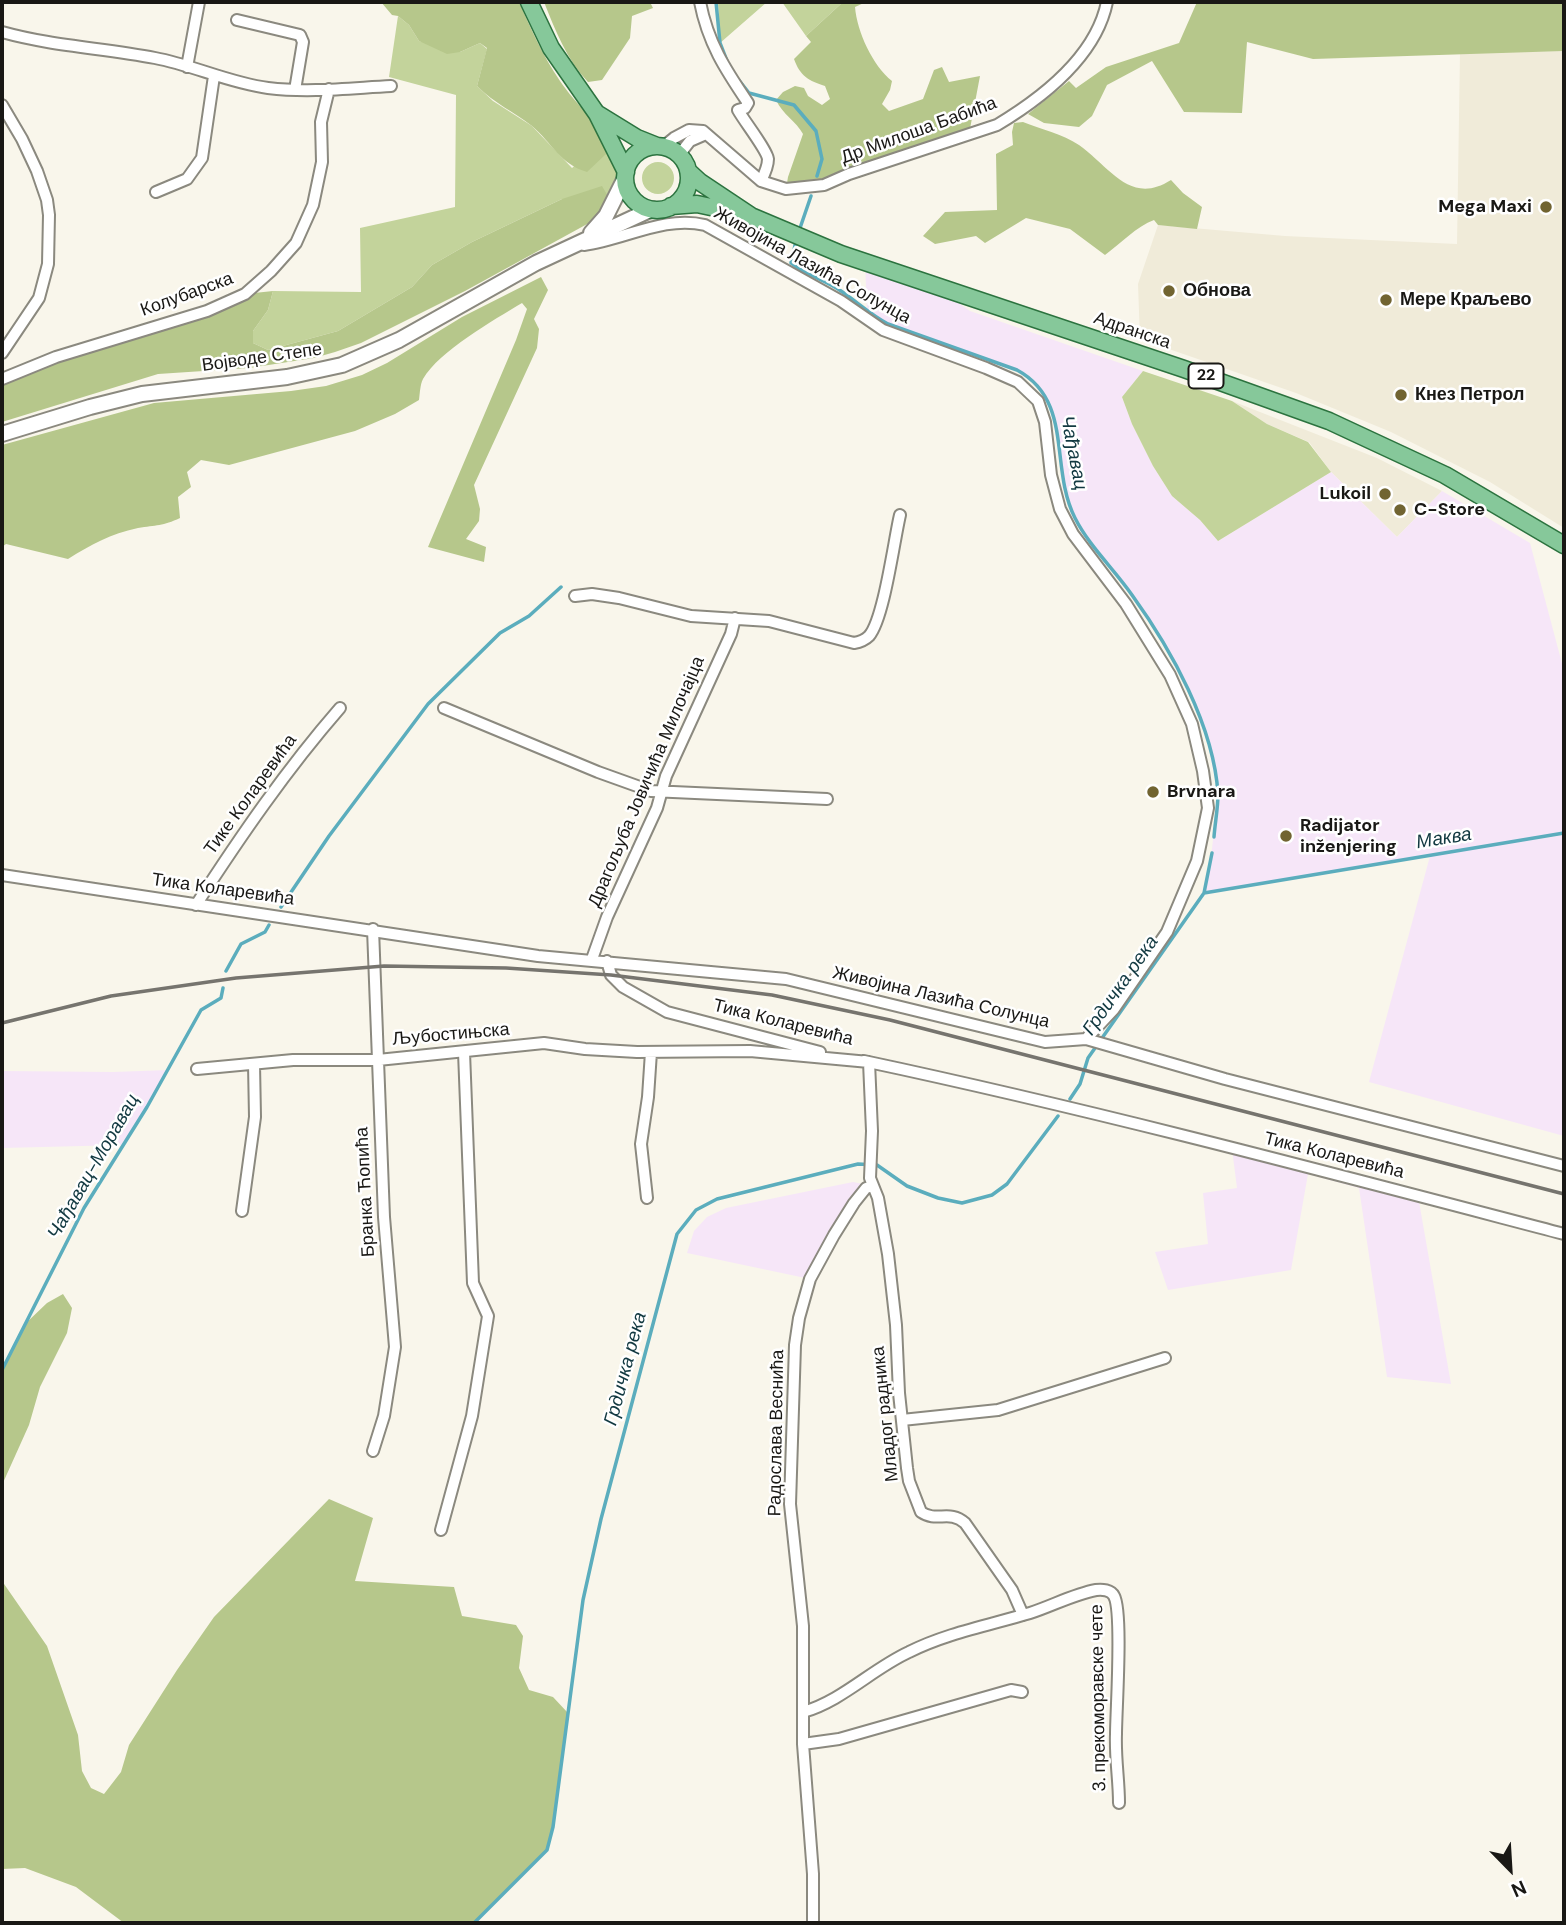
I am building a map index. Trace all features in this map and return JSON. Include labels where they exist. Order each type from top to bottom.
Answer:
[{"type":"main road","points":[[528,2],[563,67],[597,114],[625,175],[631,196],[640,205],[652,209]]},
{"type":"main road","points":[[597,114],[637,138],[679,155]]},
{"type":"main road","points":[[625,175],[629,162],[636,153],[660,146]]},
{"type":"main road","name":"22","points":[[679,155],[688,171]]},
{"type":"main road","points":[[671,206],[684,194],[688,171]]},
{"type":"main road","name":"Адранска","points":[[688,171],[751,216]]},
{"type":"main road","name":"22","points":[[652,209],[671,206]]},
{"type":"main road","name":"Адранска","points":[[671,206],[711,206],[751,216],[810,241],[922,281],[1329,421],[1445,475],[1564,545]]},
{"type":"street","points":[[187,67],[199,2]]},
{"type":"street","points":[[701,2],[712,43],[723,66],[748,103],[745,108],[738,110],[748,129],[765,150],[767,167],[761,181]]},
{"type":"street","name":"Др Милоша Бабића","points":[[706,134],[761,181],[786,189],[824,185],[849,174],[997,125],[1018,112],[1074,64],[1093,38],[1107,2]]},
{"type":"street","points":[[237,20],[300,35],[303,42],[295,90]]},
{"type":"street","points":[[2,32],[60,46],[157,59],[267,88],[295,90],[391,86]]},
{"type":"street","points":[[156,192],[187,179],[202,158],[214,76]]},
{"type":"street","name":"Колубарска","points":[[2,379],[56,357],[207,311],[245,294],[271,271],[296,243],[313,205],[322,162],[321,122],[329,89]]},
{"type":"street","points":[[2,104],[37,171],[49,215],[48,264],[39,298],[2,353]]},
{"type":"street","points":[[660,146],[689,131],[699,130],[706,134]]},
{"type":"street","points":[[679,155],[690,141],[706,134]]},
{"type":"street","name":"Војводе Степе","points":[[587,238],[606,216],[625,175]]},
{"type":"street","name":"Војводе Степе","points":[[2,433],[142,394],[287,377],[342,365],[399,340],[571,246],[652,209]]},
{"type":"street","name":"Живојина Лазића Солунца","points":[[571,246],[597,243],[668,224],[690,222],[705,225],[841,300],[883,330],[1018,382],[1038,401],[1045,422],[1051,475],[1060,509],[1073,534],[1126,604],[1170,674],[1192,724],[1208,808],[1197,861],[1167,932],[1114,1009],[1089,1040],[1045,1042],[786,979],[607,961]]},
{"type":"street","points":[[575,596],[592,594],[619,598],[691,616],[769,621],[854,643],[865,639],[873,628],[881,605],[900,515]]},
{"type":"street","name":"Драгољуба Јовичића Милочајца","points":[[592,959],[607,917],[652,821],[666,776],[731,634],[735,618]]},
{"type":"street","name":"Тике Коларевића","points":[[196,905],[278,784],[340,708]]},
{"type":"street","points":[[444,708],[651,791],[827,799]]},
{"type":"street","name":"Тика Коларевића","points":[[2,875],[538,956],[607,961],[611,975],[623,987],[667,1012],[814,1050],[952,1080],[1315,1169],[1564,1234]]},
{"type":"street","name":"Бранка Ћопића","points":[[373,929],[384,1217],[395,1347],[384,1416],[373,1451]]},
{"type":"street","points":[[1089,1040],[1238,1082],[1564,1166]]},
{"type":"street","name":"Љубостињска","points":[[197,1069],[293,1060],[378,1059],[544,1043],[585,1049],[651,1052],[750,1051],[869,1062]]},
{"type":"street","points":[[441,1530],[472,1416],[488,1316],[473,1283],[464,1052]]},
{"type":"street","points":[[647,1198],[641,1144],[651,1052]]},
{"type":"street","name":"Младог радника","points":[[869,1062],[872,1156],[869,1170],[878,1198],[888,1254],[909,1480],[921,1512],[931,1518],[950,1515],[965,1523],[1012,1590],[1023,1615]]},
{"type":"street","points":[[242,1211],[255,1117],[254,1064]]},
{"type":"street","name":"Радослава Веснића","points":[[813,1923],[813,1874],[803,1744],[803,1626],[790,1504],[795,1345],[810,1279],[834,1234],[855,1203],[866,1188],[873,1186]]},
{"type":"street","points":[[902,1420],[998,1410],[1165,1358]]},
{"type":"street","name":"3. прекоморавске чете","points":[[803,1712],[827,1702],[909,1652],[971,1629],[1023,1615],[1086,1593],[1099,1590],[1114,1594],[1118,1626],[1115,1733],[1119,1803]]},
{"type":"street","points":[[803,1744],[839,1739],[1010,1690],[1022,1692]]},
{"type":"shaded area","points":[[1564,51],[1564,528],[1490,482],[1391,432],[1296,393],[1140,339],[1138,284],[1158,225],[1285,236],[1457,244],[1460,53]]},
{"type":"shaded area","points":[[865,262],[953,299],[970,311],[1143,371],[1122,397],[1132,424],[1172,496],[1200,520],[1218,541],[1331,472],[1397,537],[1442,491],[1530,543],[1564,671],[1564,834],[1499,845],[1564,835],[1564,1136],[1369,1082],[1430,856],[1204,893],[1218,793],[1206,736],[1195,706],[1166,646],[1132,594],[1075,520],[1063,488],[1053,414],[1048,400],[1031,377],[1017,370],[888,324],[867,311]]},
{"type":"shaded area","points":[[1232,401],[1377,458],[1442,491],[1397,537],[1331,472],[1309,442],[1267,424]]},
{"type":"shaded area","points":[[169,1070],[123,1145],[2,1148],[2,1071]]},
{"type":"shaded area","points":[[1232,1149],[1418,1196],[1451,1384],[1387,1377],[1359,1188],[1308,1174],[1291,1270],[1168,1290],[1155,1252],[1208,1244],[1203,1193],[1237,1188]]},
{"type":"shaded area","points":[[853,1182],[873,1186],[861,1194],[810,1279],[687,1253],[694,1231],[707,1217],[726,1208]]},
{"type":"green space","points":[[381,2],[519,2],[554,72],[595,125],[606,154],[587,172],[570,164],[532,126],[477,86],[487,48],[480,43],[460,52],[447,54],[419,41],[409,25],[398,16],[392,15]]},
{"type":"green space","points":[[544,2],[650,2],[653,8],[632,16],[630,38],[602,80],[588,82],[557,34]]},
{"type":"green space","points":[[718,2],[767,2],[720,43]]},
{"type":"green space","points":[[782,2],[843,2],[806,36]]},
{"type":"green space","points":[[843,2],[866,2],[855,7],[856,17],[872,58],[892,81],[882,104],[889,111],[923,99],[934,70],[942,67],[949,82],[980,76],[969,134],[849,174],[786,189],[803,134],[776,100],[783,92],[795,86],[804,88],[808,96],[822,105],[830,99],[825,86],[806,77],[794,59],[811,42],[806,36]]},
{"type":"green space","points":[[1197,2],[1564,2],[1564,51],[1313,59],[1247,42],[1242,113],[1184,112],[1152,61],[1107,85],[1092,116],[1079,127],[1044,123],[1028,114],[1069,81],[1076,88],[1106,67],[1179,43]]},
{"type":"green space","points":[[398,16],[409,25],[419,41],[460,52],[480,43],[487,49],[477,86],[493,101],[532,126],[572,168],[605,140],[621,174],[606,208],[562,199],[472,242],[432,265],[412,287],[338,331],[268,350],[253,343],[253,331],[268,310],[273,291],[361,292],[360,228],[455,207],[456,95],[389,77]]},
{"type":"green space","points":[[1023,122],[1073,141],[1111,173],[1132,186],[1144,189],[1157,187],[1171,180],[1202,207],[1197,229],[1158,225],[1154,220],[1105,255],[1070,229],[1026,218],[985,243],[976,236],[935,244],[923,236],[945,212],[997,210],[996,154],[1013,145],[1014,123]]},
{"type":"green space","points":[[658,162],[669,167],[674,178],[669,189],[658,194],[647,189],[642,178],[647,167]]},
{"type":"green space","points":[[602,186],[609,198],[600,217],[465,291],[361,343],[314,358],[249,368],[158,374],[2,422],[2,379],[245,294],[273,291],[268,310],[253,331],[253,343],[268,350],[338,331],[412,287],[432,265],[472,242],[562,199]]},
{"type":"green space","points":[[541,277],[548,290],[534,319],[539,329],[537,348],[474,485],[480,509],[479,521],[466,539],[486,547],[484,562],[428,547],[516,340],[527,309],[522,303],[468,337],[441,358],[423,379],[419,400],[395,414],[355,431],[229,465],[201,460],[187,472],[191,487],[178,497],[180,518],[119,533],[68,559],[6,544],[2,547],[2,445],[154,403],[291,391],[326,386],[362,375],[387,363],[462,317]]},
{"type":"green space","points":[[1143,371],[1232,401],[1267,424],[1308,442],[1331,472],[1218,541],[1200,520],[1172,496],[1132,424],[1122,397]]},
{"type":"green space","points":[[63,1294],[72,1308],[67,1333],[40,1387],[29,1425],[2,1485],[2,1370],[25,1324],[47,1303]]},
{"type":"green space","points":[[329,1499],[373,1518],[355,1581],[454,1587],[462,1616],[516,1625],[523,1636],[519,1668],[529,1690],[553,1697],[568,1713],[553,1827],[547,1850],[474,1923],[124,1923],[76,1887],[25,1868],[2,1869],[2,1581],[47,1646],[78,1735],[82,1771],[91,1788],[104,1794],[121,1772],[129,1745],[214,1617]]},
{"type":"waterway","name":"Чађавац","points":[[716,2],[720,43],[727,61]]},
{"type":"waterway","name":"Чађавац","points":[[738,79],[749,93],[794,105],[816,131],[822,159],[817,176]]},
{"type":"waterway","name":"Чађавац","points":[[799,231],[811,196]]},
{"type":"waterway","name":"Чађавац","points":[[796,241],[791,263],[835,287],[876,317],[888,324],[1017,370],[1035,383],[1054,417],[1067,498],[1075,518],[1087,538],[1147,616],[1175,664],[1199,715],[1215,768],[1218,794],[1214,837]]},
{"type":"waterway","name":"Чађавац-Моравац","points":[[281,907],[329,836],[428,704],[500,633],[529,616],[561,587]]},
{"type":"waterway","name":"Маква","points":[[1204,893],[1564,833]]},
{"type":"waterway","name":"Грдичка река","points":[[1070,1099],[1080,1084],[1088,1058],[1204,893],[1212,853]]},
{"type":"waterway","name":"Чађавац-Моравац","points":[[226,971],[241,944],[265,932],[269,925]]},
{"type":"waterway","name":"Чађавац-Моравац","points":[[2,1370],[84,1208],[147,1107],[201,1010],[221,998],[223,988]]},
{"type":"waterway","name":"Грдичка река","points":[[474,1923],[547,1850],[553,1827],[583,1600],[601,1519],[677,1234],[696,1210],[717,1199],[858,1164],[877,1165],[907,1186],[938,1198],[962,1203],[992,1195],[1007,1184],[1058,1116]]},
{"type":"railway","points":[[2,1023],[111,996],[236,978],[384,966],[506,968],[611,975],[772,995],[890,1020],[1564,1194]]},
{"type":"place","name":"Mega Maxi","points":[[1546,207]]},
{"type":"place","name":"Обнова","points":[[1169,291]]},
{"type":"place","name":"Мере Краљево","points":[[1386,300]]},
{"type":"place","name":"Кнез Петрол","points":[[1401,395]]},
{"type":"place","name":"Lukoil","points":[[1385,494]]},
{"type":"place","name":"C-Store","points":[[1400,510]]},
{"type":"place","name":"Brvnara","points":[[1153,792]]},
{"type":"place","name":"Radijator inženjering","points":[[1286,836]]}]
